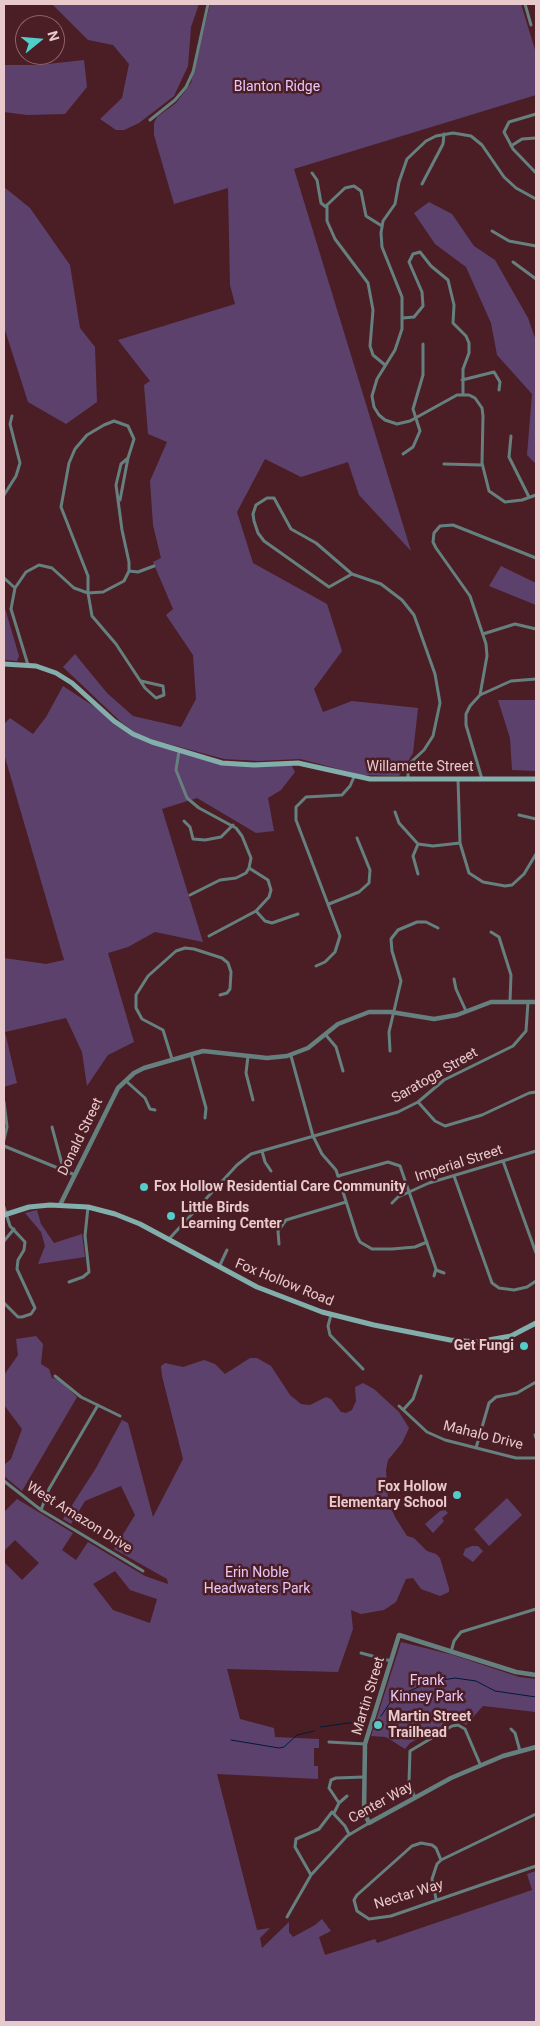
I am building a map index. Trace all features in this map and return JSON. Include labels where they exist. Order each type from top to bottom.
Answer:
[{"type":"main road","name":"Willamette Street","points":[[4,664],[28,665],[49,670],[67,678],[114,721],[133,734],[179,751],[237,764],[290,762],[312,764],[370,780],[536,779]]},
{"type":"main road","name":"Fox Hollow Road","points":[[5,1214],[29,1207],[60,1205],[88,1207],[126,1217],[169,1239],[218,1268],[278,1296],[331,1314],[446,1339],[477,1342],[511,1336],[536,1323]]},
{"type":"street","points":[[150,120],[176,100],[186,87],[193,72],[208,4]]},
{"type":"street","points":[[525,4],[531,25]]},
{"type":"street","points":[[536,114],[506,124],[505,134],[511,146],[536,173]]},
{"type":"street","points":[[536,199],[521,191],[504,177],[476,140],[459,133],[444,134],[426,141],[407,159],[399,182],[395,204],[382,226],[381,244],[400,290],[403,318],[397,345],[385,365],[373,393],[375,410],[383,419],[394,424],[405,423],[448,399],[463,394],[475,398],[482,408],[482,465],[489,491],[505,502],[514,502],[536,495]]},
{"type":"street","points":[[422,184],[443,144],[444,134]]},
{"type":"street","points":[[511,146],[522,139],[536,138]]},
{"type":"street","points":[[312,173],[317,180],[320,201],[326,207],[327,221],[335,239],[368,283],[373,310],[370,348],[373,355],[385,365]]},
{"type":"street","points":[[326,207],[342,190],[354,186],[361,191],[366,216],[382,226]]},
{"type":"street","points":[[492,230],[508,241],[536,246]]},
{"type":"street","points":[[403,318],[414,317],[423,306],[420,286],[409,262],[413,254],[420,252],[431,266],[447,278],[454,305],[454,326],[468,340],[469,350],[462,380],[463,394]]},
{"type":"street","points":[[513,262],[536,279]]},
{"type":"street","points":[[403,454],[413,447],[419,434],[413,406],[422,382],[423,344]]},
{"type":"street","points":[[462,380],[494,372],[500,382],[499,390]]},
{"type":"street","points":[[4,495],[16,476],[20,463],[10,424],[12,416]]},
{"type":"street","points":[[28,665],[11,608],[15,588],[29,569],[35,566],[45,566],[54,570],[78,590],[88,594],[98,594],[118,586],[129,571],[130,562],[122,530],[120,500],[128,458],[134,440],[132,432],[125,424],[114,421],[84,438],[70,458],[61,507],[88,576],[88,594],[92,616],[116,644],[141,681],[153,697],[159,699],[164,695],[165,690],[162,686],[141,681]]},
{"type":"street","points":[[510,436],[509,457],[529,497]]},
{"type":"street","points":[[120,500],[117,491],[117,479],[121,464],[128,458]]},
{"type":"street","points":[[444,464],[482,465]]},
{"type":"street","points":[[352,574],[329,587],[262,540],[255,526],[254,511],[260,502],[273,497],[289,528],[318,544],[352,574],[381,584],[410,608],[421,630],[435,674],[440,703],[436,729],[424,750],[408,765],[408,779]]},
{"type":"street","points":[[480,695],[487,653],[483,634],[470,596],[434,544],[432,538],[435,530],[444,524],[453,525],[536,558]]},
{"type":"street","points":[[129,571],[138,572],[154,566]]},
{"type":"street","points":[[4,578],[15,588]]},
{"type":"street","points":[[483,634],[515,624],[536,629]]},
{"type":"street","points":[[482,779],[466,718],[470,706],[480,695],[511,681],[536,679]]},
{"type":"street","points":[[482,682],[484,691],[491,690]]},
{"type":"street","points":[[179,751],[176,770],[187,798],[199,808],[233,825],[242,836],[249,853],[249,868],[246,873],[236,878],[220,880],[190,895]]},
{"type":"street","points":[[316,966],[330,958],[339,944],[338,925],[296,820],[296,807],[306,797],[342,794],[350,786],[354,777]]},
{"type":"street","points":[[458,779],[460,843],[468,873],[483,882],[512,885],[518,880],[536,854]]},
{"type":"street","points":[[395,812],[398,823],[418,844],[434,846],[460,843]]},
{"type":"street","points":[[519,815],[536,819]]},
{"type":"street","points":[[184,821],[190,827],[193,839],[205,840],[214,840],[221,837],[233,825]]},
{"type":"street","points":[[329,904],[362,890],[370,880],[370,870],[357,838]]},
{"type":"street","points":[[418,844],[414,856],[418,874]]},
{"type":"street","points":[[210,936],[256,911],[266,901],[271,886],[266,877],[249,868]]},
{"type":"street","points":[[256,911],[262,920],[272,924],[298,914]]},
{"type":"street","points":[[390,1051],[389,1032],[401,981],[391,947],[393,936],[401,928],[417,922],[426,922],[438,928]]},
{"type":"street","points":[[491,932],[499,937],[511,975],[510,1001]]},
{"type":"street","points":[[172,1059],[163,1030],[139,1016],[135,999],[148,976],[176,951],[188,948],[226,961],[231,969],[230,989],[227,993],[220,995]]},
{"type":"street","points":[[454,979],[456,989],[466,1012]]},
{"type":"street","name":"Donald Street","points":[[60,1205],[118,1088],[144,1068],[190,1054],[212,1050],[248,1056],[278,1058],[291,1056],[308,1048],[338,1024],[360,1014],[394,1013],[434,1019],[466,1012],[491,1002],[536,1002]]},
{"type":"street","name":"Saratoga Street","points":[[169,1239],[244,1158],[262,1151],[398,1112],[418,1102],[444,1080],[517,1044],[526,1030],[528,1002]]},
{"type":"street","points":[[325,1034],[336,1047],[343,1071]]},
{"type":"street","points":[[190,1054],[206,1108],[205,1118]]},
{"type":"street","points":[[248,1056],[246,1073],[253,1100]]},
{"type":"street","points":[[291,1056],[313,1136],[318,1148],[332,1163],[338,1176],[357,1236],[365,1246],[372,1248],[400,1249],[427,1242]]},
{"type":"street","points":[[126,1081],[145,1098],[151,1109],[155,1110]]},
{"type":"street","points":[[418,1102],[435,1121],[444,1126],[482,1115],[529,1093],[536,1092]]},
{"type":"street","points":[[4,1102],[7,1127],[4,1140]]},
{"type":"street","points":[[52,1127],[63,1169]]},
{"type":"street","points":[[4,1146],[75,1175]]},
{"type":"street","points":[[262,1151],[265,1162],[271,1171]]},
{"type":"street","name":"Imperial Street","points":[[392,1203],[398,1197],[429,1183],[536,1151]]},
{"type":"street","points":[[338,1176],[391,1161],[397,1163],[403,1170],[427,1242],[436,1270],[434,1276]]},
{"type":"street","points":[[503,1161],[536,1253]]},
{"type":"street","points":[[454,1176],[492,1283],[499,1288],[514,1290],[527,1287],[536,1281]]},
{"type":"street","points":[[279,1244],[278,1231],[286,1220],[346,1202]]},
{"type":"street","points":[[4,1207],[5,1214],[25,1242],[24,1250],[18,1260],[17,1269],[35,1308],[31,1314],[18,1317],[4,1303]]},
{"type":"street","points":[[69,1282],[83,1277],[89,1272],[85,1236],[88,1207]]},
{"type":"street","points":[[4,1241],[14,1229]]},
{"type":"street","points":[[218,1268],[227,1250]]},
{"type":"street","points":[[436,1270],[444,1273]]},
{"type":"street","points":[[331,1314],[328,1326],[330,1335],[363,1369]]},
{"type":"street","points":[[55,1376],[81,1397],[120,1416]]},
{"type":"street","points":[[403,1410],[413,1399],[421,1376]]},
{"type":"street","points":[[476,1448],[489,1403],[496,1397],[517,1393],[536,1382]]},
{"type":"street","points":[[41,1510],[49,1489],[98,1406]]},
{"type":"street","name":"Mahalo Drive","points":[[399,1406],[433,1435],[516,1458],[536,1458]]},
{"type":"street","points":[[536,1452],[536,1458]]},
{"type":"street","name":"West Amazon Drive","points":[[4,1482],[41,1510],[144,1571]]},
{"type":"street","points":[[536,1610],[461,1632],[454,1641],[451,1652],[516,1672],[536,1675]]},
{"type":"street","name":"Martin Street","points":[[369,1823],[363,1804],[366,1744],[399,1635],[451,1652]]},
{"type":"street","points":[[361,1653],[391,1662]]},
{"type":"street","points":[[414,1798],[409,1782],[410,1750],[452,1726],[458,1725],[465,1729],[480,1764]]},
{"type":"street","points":[[511,1729],[515,1733],[520,1751]]},
{"type":"street","points":[[329,1742],[366,1744]]},
{"type":"street","name":"Center Way","points":[[287,1917],[311,1875],[349,1834],[480,1764],[536,1747]]},
{"type":"street","points":[[339,1802],[330,1790],[331,1780],[364,1777]]},
{"type":"street","points":[[334,1813],[339,1802],[347,1796]]},
{"type":"street","points":[[311,1875],[296,1849],[295,1842],[299,1836],[320,1829],[329,1813],[334,1813]]},
{"type":"street","points":[[334,1813],[349,1834]]},
{"type":"street","points":[[436,1900],[432,1879],[437,1864],[441,1860],[536,1814]]},
{"type":"street","name":"Nectar Way","points":[[441,1860],[436,1848],[432,1845],[421,1843],[412,1846],[354,1900],[357,1911],[369,1919],[391,1916],[536,1866]]},
{"type":"green space","points":[[52,4],[199,4],[191,27],[188,66],[174,96],[139,123],[124,130],[116,130],[100,119],[122,98],[129,64],[113,45],[88,40]]},
{"type":"green space","name":"Blanton Ridge","points":[[210,4],[521,4],[536,53],[536,95],[294,169],[411,551],[359,495],[348,462],[301,477],[265,459],[237,512],[253,563],[327,604],[342,651],[314,689],[323,712],[352,701],[418,708],[413,753],[399,776],[361,775],[300,759],[259,761],[224,759],[154,740],[136,733],[122,723],[63,667],[75,654],[107,693],[133,716],[181,727],[196,699],[193,655],[166,615],[173,609],[153,562],[161,558],[153,525],[150,481],[167,442],[148,434],[144,385],[150,381],[118,340],[235,304],[230,285],[228,188],[174,204],[154,135],[154,123],[157,117],[176,103],[191,83]]},
{"type":"green space","points":[[84,60],[87,87],[65,114],[27,115],[4,112],[4,65],[65,65],[65,62]]},
{"type":"green space","points":[[4,187],[30,208],[70,265],[80,328],[95,347],[97,402],[66,424],[28,402],[4,327]]},
{"type":"green space","points":[[429,202],[452,214],[474,246],[495,260],[528,318],[536,341],[536,464],[527,455],[532,394],[497,355],[491,323],[466,267],[435,244],[414,213]]},
{"type":"green space","points":[[501,566],[536,583],[536,605],[489,586]]},
{"type":"green space","points":[[4,605],[19,656],[17,661],[4,660]]},
{"type":"green space","points":[[63,686],[142,738],[222,763],[290,762],[295,772],[281,790],[268,798],[274,831],[256,833],[197,798],[162,809],[203,942],[155,932],[128,947],[108,953],[134,1042],[108,1055],[87,1086],[82,1052],[66,1018],[5,1032],[17,1083],[4,1087],[4,958],[46,964],[64,960],[4,754],[4,724],[10,718],[33,734],[46,717]]},
{"type":"green space","points":[[498,700],[536,700],[536,771],[512,770],[510,738]]},
{"type":"green space","points":[[37,1210],[41,1224],[54,1243],[82,1234],[85,1257],[38,1264],[45,1246],[41,1232],[25,1213]]},
{"type":"green space","points":[[36,1336],[43,1344],[41,1364],[49,1369],[52,1378],[59,1380],[77,1397],[22,1491],[4,1476],[4,1465],[11,1459],[22,1429],[4,1405],[4,1375],[18,1355],[16,1339]]},
{"type":"green space","name":"Erin Noble Headwaters Park","points":[[250,1358],[257,1358],[271,1366],[290,1395],[301,1404],[310,1405],[326,1397],[331,1399],[341,1412],[346,1413],[352,1410],[356,1401],[355,1387],[363,1383],[374,1389],[399,1412],[409,1428],[402,1443],[388,1460],[386,1470],[388,1500],[395,1517],[407,1536],[414,1538],[427,1551],[436,1554],[440,1558],[449,1588],[449,1592],[440,1596],[421,1589],[413,1578],[406,1579],[396,1602],[384,1610],[361,1614],[351,1610],[353,1629],[338,1672],[227,1669],[240,1719],[274,1728],[275,1737],[319,1739],[319,1748],[314,1748],[314,1766],[318,1766],[318,1779],[217,1774],[257,1930],[270,1928],[260,1938],[262,1948],[289,1922],[289,1932],[293,1937],[322,1919],[331,1931],[319,1937],[325,1955],[375,1939],[377,1943],[532,1890],[527,1874],[536,1871],[536,2022],[4,2022],[4,1562],[22,1580],[39,1563],[15,1540],[4,1551],[4,1512],[17,1499],[73,1533],[62,1550],[76,1560],[88,1542],[145,1576],[168,1584],[167,1579],[114,1549],[135,1515],[121,1486],[85,1501],[71,1524],[63,1519],[96,1468],[122,1420],[128,1423],[153,1517],[183,1459],[161,1366],[165,1363],[183,1367],[204,1360],[215,1364],[225,1374]],"holes":[[[115,1571],[130,1590],[157,1599],[150,1623],[113,1610],[93,1584]]]},
{"type":"green space","points":[[507,1498],[522,1515],[489,1546],[474,1529]]},
{"type":"green space","points":[[445,1510],[448,1513],[442,1518],[444,1521],[433,1533],[425,1524],[440,1511]]},
{"type":"green space","points":[[478,1546],[483,1551],[473,1562],[463,1555],[465,1549]]},
{"type":"green space","name":"Frank Kinney Park","points":[[401,1642],[453,1655],[519,1677],[536,1679],[536,1712],[483,1706],[466,1725],[459,1721],[452,1721],[410,1743],[405,1749],[386,1737],[371,1736]]},
{"type":"waterway","points":[[381,1716],[392,1700],[398,1696],[430,1682],[455,1678],[476,1681],[495,1691],[536,1697]]},
{"type":"waterway","points":[[320,1727],[363,1721]]},
{"type":"waterway","points":[[231,1740],[279,1748],[284,1747],[297,1735],[314,1731]]},
{"type":"place","name":"Fox Hollow Residential Care Community","points":[[144,1187]]},
{"type":"place","name":"Little Birds Learning Center","points":[[171,1216]]},
{"type":"place","name":"Get Fungi","points":[[524,1346]]},
{"type":"place","name":"Fox Hollow Elementary School","points":[[457,1495]]},
{"type":"place","name":"Martin Street Trailhead","points":[[378,1725]]}]
